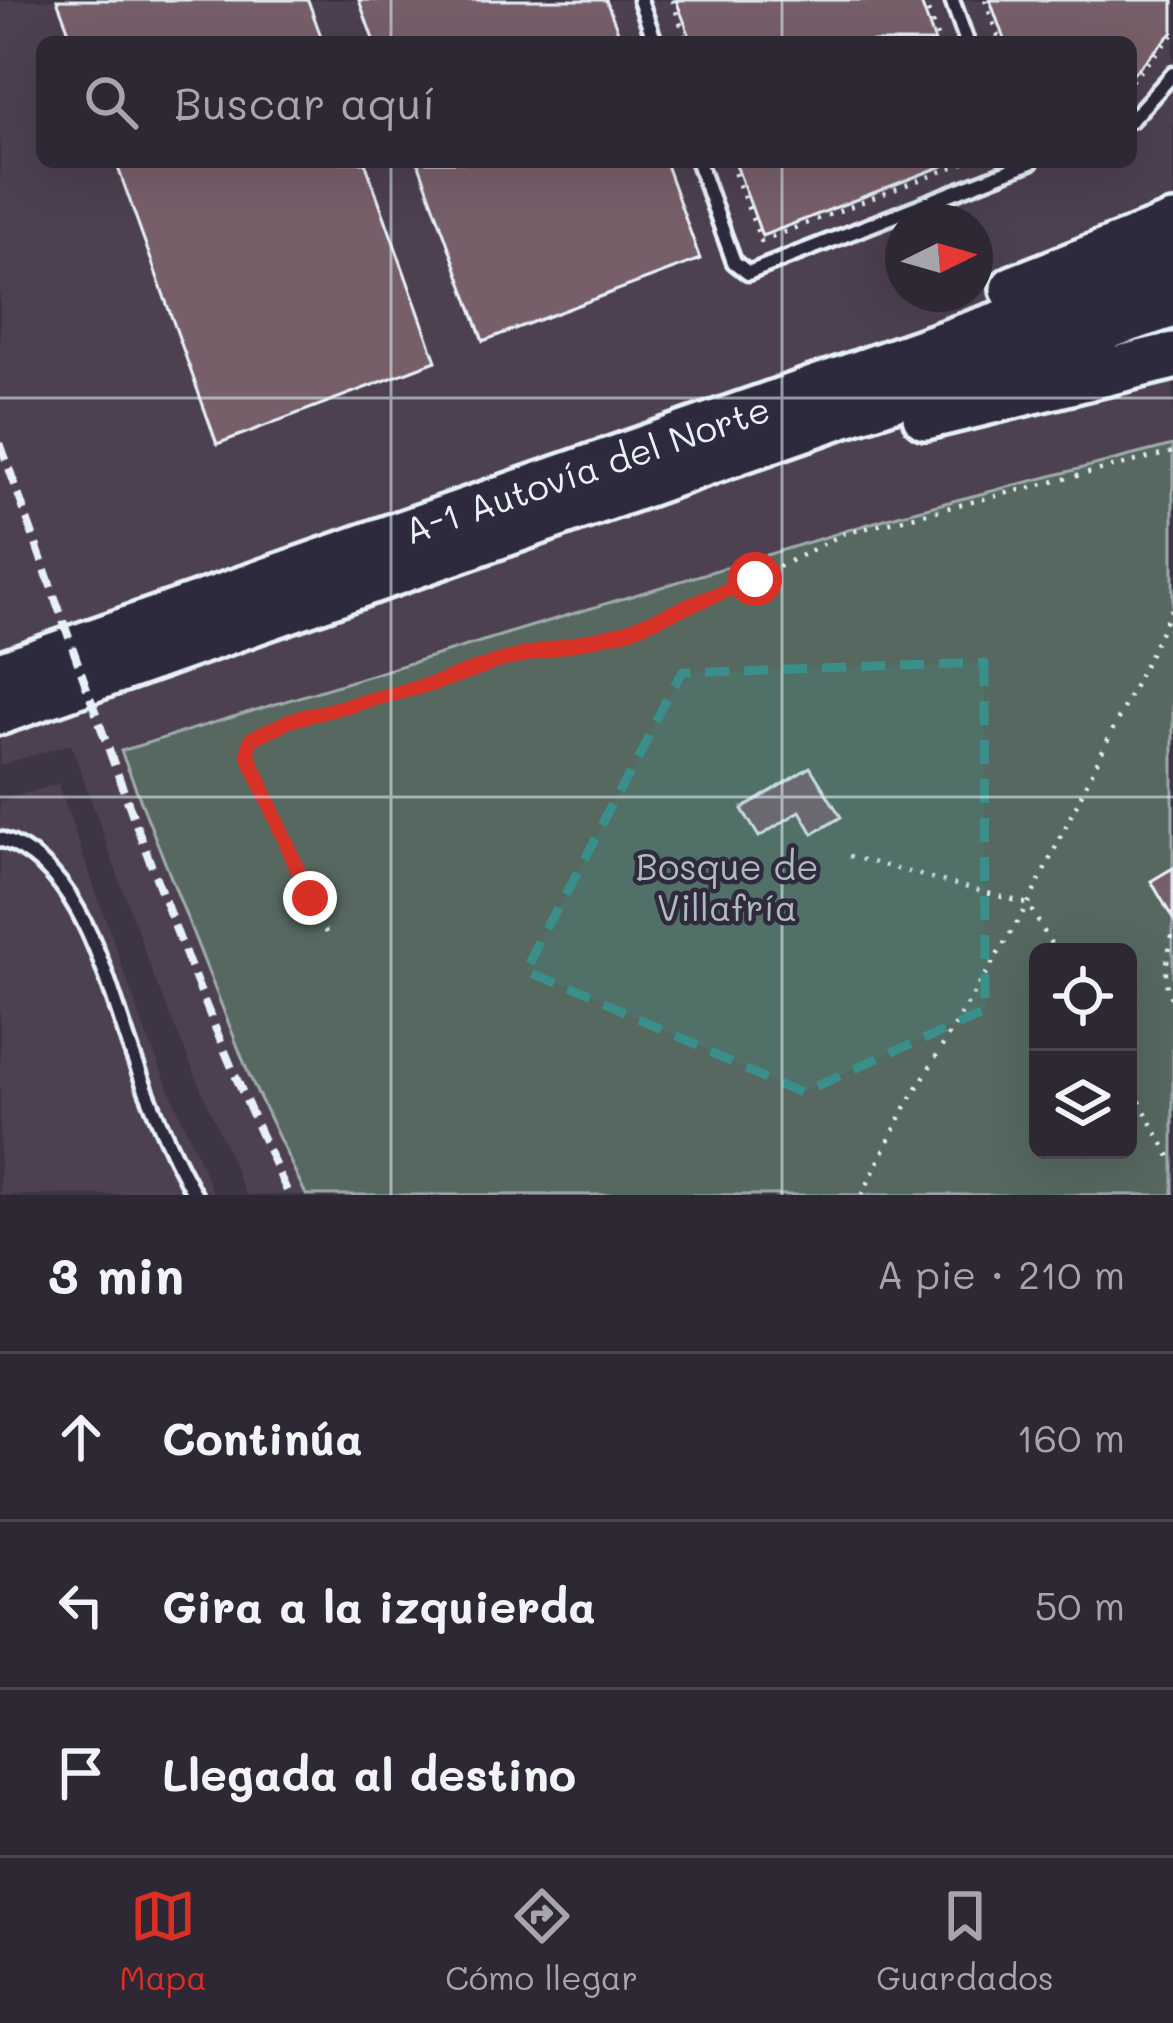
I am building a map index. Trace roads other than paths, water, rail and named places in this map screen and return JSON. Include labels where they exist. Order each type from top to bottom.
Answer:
[{"type":"highway","points":[[474,509],[507,480],[845,357],[1173,226]]},
{"type":"highway","name":"A-1 Autovía del Norte","points":[[0,675],[1173,264]]},
{"type":"highway","name":"A-1 Autovía del Norte","points":[[0,711],[839,415],[1173,304]]},
{"type":"highway","points":[[530,525],[600,510],[758,460],[916,418],[1173,356]]},
{"type":"lane","points":[[640,0],[653,36]]},
{"type":"lane","points":[[952,0],[965,36]]},
{"type":"lane","points":[[1137,113],[1173,74]]},
{"type":"lane","points":[[700,168],[734,262],[748,273],[1006,168]]},
{"type":"lane","points":[[0,839],[51,872],[78,912],[102,964],[137,1067],[195,1195]]},
{"type":"railway","points":[[0,443],[171,917],[289,1195]]},
{"type":"park label","name":"Bosque de Villafría","points":[[727,888]]}]
